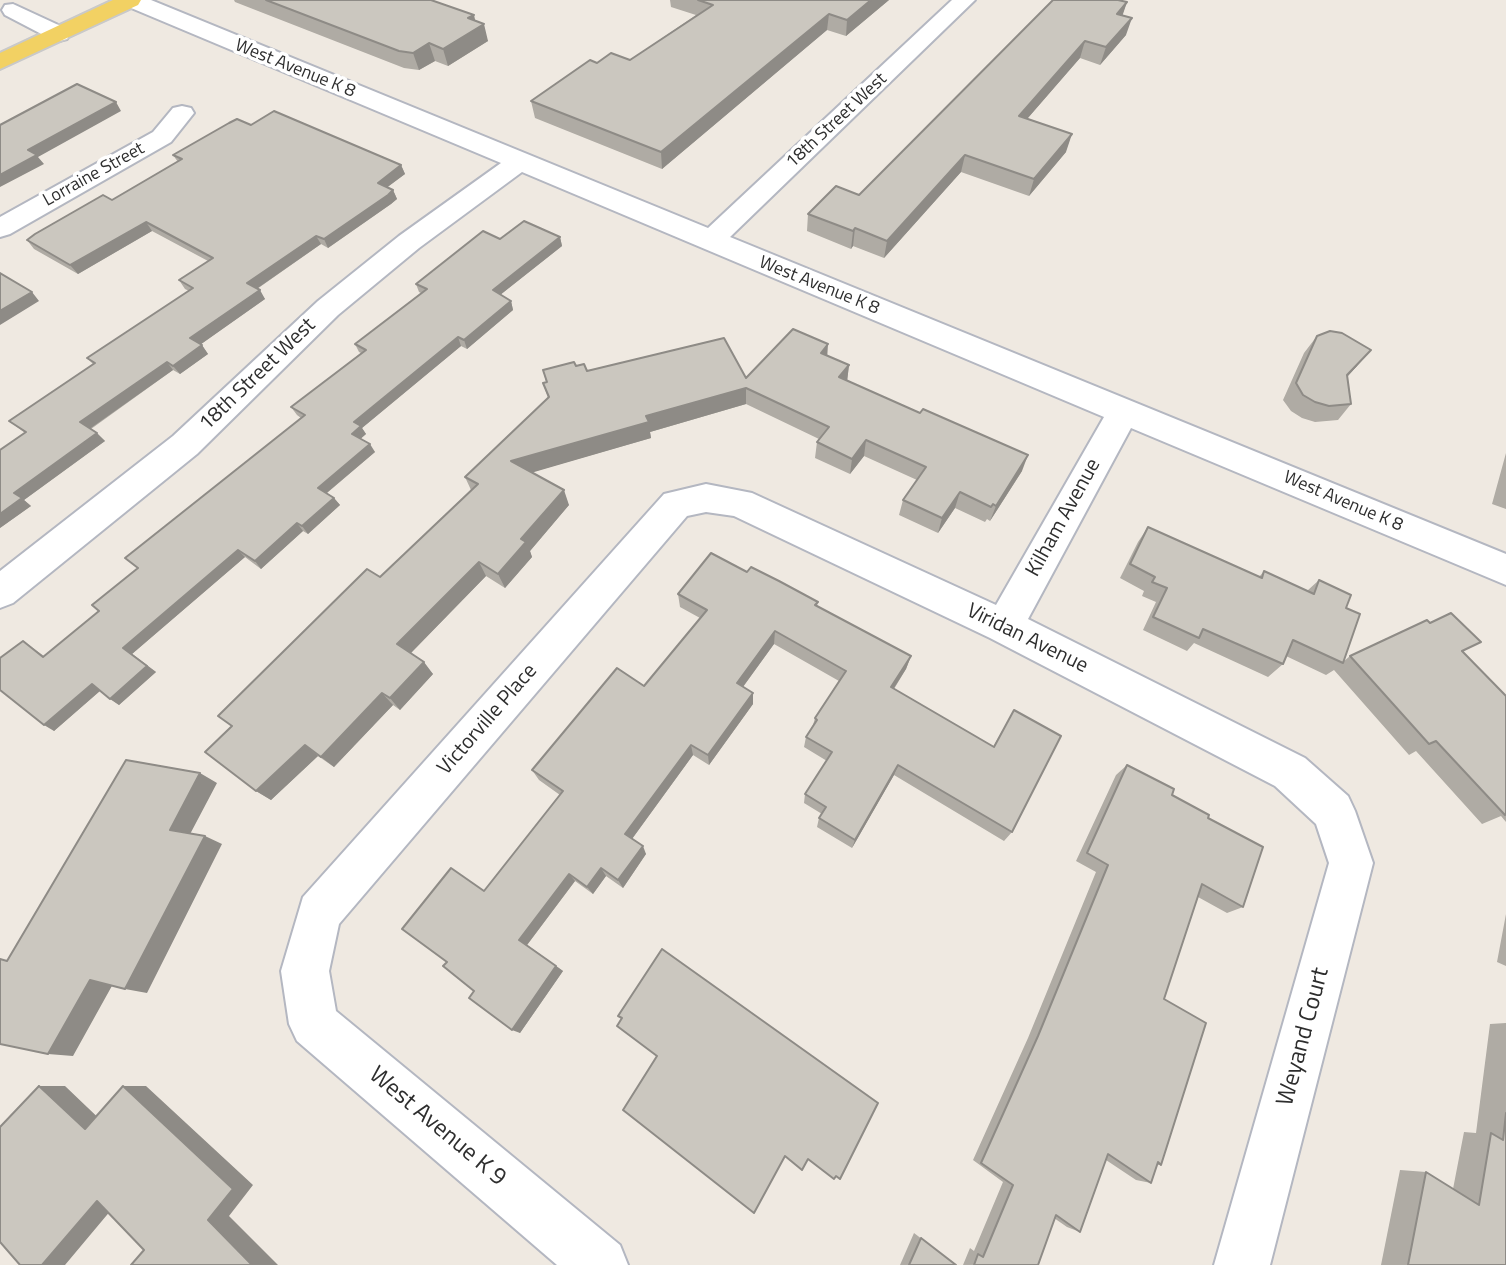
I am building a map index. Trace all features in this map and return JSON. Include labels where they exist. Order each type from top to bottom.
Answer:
[{"type":"main road","points":[[0,62],[131,0]]},
{"type":"street","name":"West Avenue K 8","points":[[131,0],[1506,570]]},
{"type":"street","name":"18th Street West","points":[[710,241],[964,0]]},
{"type":"street","points":[[4,10],[59,34]]},
{"type":"street","name":"Lorraine Street","points":[[0,228],[162,137],[182,113]]},
{"type":"street","name":"18th Street West","points":[[0,592],[185,445],[328,308],[409,242],[520,162]]},
{"type":"street","name":"Kilham Avenue","points":[[1004,626],[1124,411]]},
{"type":"street","name":"Viridan Avenue","points":[[706,498],[740,503],[1004,626],[1290,772],[1333,811]]},
{"type":"street","name":"Victorville Place","points":[[304,971],[319,914],[676,504],[706,498]]},
{"type":"street","name":"Weyand Court","points":[[1242,1265],[1351,863],[1333,811]]},
{"type":"street","name":"West Avenue K 9","points":[[304,971],[314,1024],[600,1265]]},
{"type":"building","points":[[266,0],[431,0],[474,15],[468,18],[484,24],[443,49],[429,43],[413,53],[399,51]]},
{"type":"building","points":[[698,0],[871,0],[847,20],[829,14],[661,152],[531,101],[590,60],[597,63],[611,53],[630,60],[713,5]]},
{"type":"building","points":[[1053,0],[1127,2],[1117,14],[1132,18],[1106,47],[1085,41],[1019,116],[1072,134],[1034,179],[965,155],[887,241],[808,214],[836,186],[859,195]]},
{"type":"building","points":[[77,84],[116,102],[28,150],[37,155],[0,175],[0,125]]},
{"type":"building","points":[[274,111],[401,165],[378,183],[393,190],[324,239],[316,236],[247,283],[260,290],[190,338],[202,345],[173,366],[167,362],[80,422],[97,433],[14,493],[22,498],[0,514],[0,450],[26,432],[9,421],[95,363],[87,358],[193,288],[179,280],[213,258],[146,222],[70,265],[27,240],[103,195],[112,200],[182,159],[173,155],[229,123],[237,119],[251,125]]},
{"type":"building","points":[[524,221],[560,237],[493,290],[511,301],[464,340],[458,337],[354,422],[361,426],[352,434],[370,444],[318,488],[334,498],[302,526],[297,523],[255,561],[238,550],[123,648],[147,666],[110,699],[92,684],[44,725],[0,690],[0,658],[23,641],[43,657],[99,611],[92,605],[138,568],[125,558],[305,415],[291,407],[366,350],[355,344],[427,289],[416,284],[483,231],[500,239]]},
{"type":"building","points":[[0,273],[32,292],[0,311]]},
{"type":"building","points":[[793,329],[828,344],[821,353],[849,365],[839,377],[920,413],[923,409],[1028,455],[996,506],[993,504],[991,507],[960,492],[942,518],[903,500],[926,467],[866,440],[852,459],[817,442],[829,427],[746,388],[646,416],[649,422],[511,461],[564,490],[521,539],[526,542],[498,574],[479,562],[397,644],[424,662],[390,698],[382,693],[321,757],[305,745],[256,791],[205,752],[232,726],[218,716],[367,569],[380,577],[478,484],[465,477],[549,397],[543,383],[547,382],[543,370],[574,362],[576,366],[584,364],[587,371],[724,338],[746,378]]},
{"type":"building","points":[[1330,331],[1342,333],[1371,350],[1347,375],[1351,404],[1329,406],[1315,402],[1303,395],[1296,383],[1317,336]]},
{"type":"building","points":[[1148,527],[1262,578],[1264,571],[1314,594],[1319,580],[1351,595],[1346,608],[1360,614],[1343,663],[1293,640],[1283,664],[1203,629],[1199,638],[1153,617],[1167,588],[1152,582],[1155,577],[1130,564]]},
{"type":"building","points":[[711,553],[747,572],[751,567],[779,581],[818,602],[815,605],[911,656],[891,687],[994,747],[1014,710],[1061,736],[1012,832],[898,765],[855,840],[819,818],[826,807],[805,794],[832,752],[806,737],[817,720],[815,718],[846,671],[775,631],[737,683],[753,693],[708,755],[691,745],[625,834],[643,846],[618,880],[601,868],[587,887],[569,874],[519,940],[556,966],[512,1030],[469,998],[474,991],[443,966],[447,962],[402,929],[451,868],[484,891],[563,791],[532,770],[617,668],[644,686],[707,610],[678,594]]},
{"type":"building","points":[[1451,613],[1481,642],[1462,651],[1506,696],[1505,815],[1436,741],[1429,744],[1350,656],[1427,620],[1430,623]]},
{"type":"building","points":[[126,760],[200,773],[170,830],[205,836],[125,989],[90,980],[48,1054],[0,1044],[0,959],[7,961]]},
{"type":"building","points":[[1127,765],[1174,789],[1172,795],[1209,815],[1208,818],[1263,847],[1243,907],[1202,884],[1164,999],[1206,1023],[1161,1165],[1158,1162],[1151,1183],[1108,1154],[1080,1232],[1056,1215],[1038,1265],[974,1265],[978,1254],[983,1257],[1013,1185],[981,1163],[1038,1036],[1108,865],[1087,853]]},
{"type":"building","points":[[662,949],[878,1103],[840,1179],[836,1176],[834,1179],[808,1159],[802,1170],[785,1156],[754,1213],[623,1110],[657,1056],[617,1026],[622,1018],[618,1016]]},
{"type":"building","points":[[39,1086],[85,1129],[123,1086],[233,1189],[208,1220],[252,1265],[131,1265],[144,1250],[97,1201],[42,1265],[20,1265],[0,1242],[0,1127]]},
{"type":"building","points":[[1506,1113],[1506,1265],[1408,1265],[1426,1172],[1479,1205],[1491,1133],[1503,1140]]},
{"type":"building","points":[[921,1238],[956,1265],[909,1265]]}]
